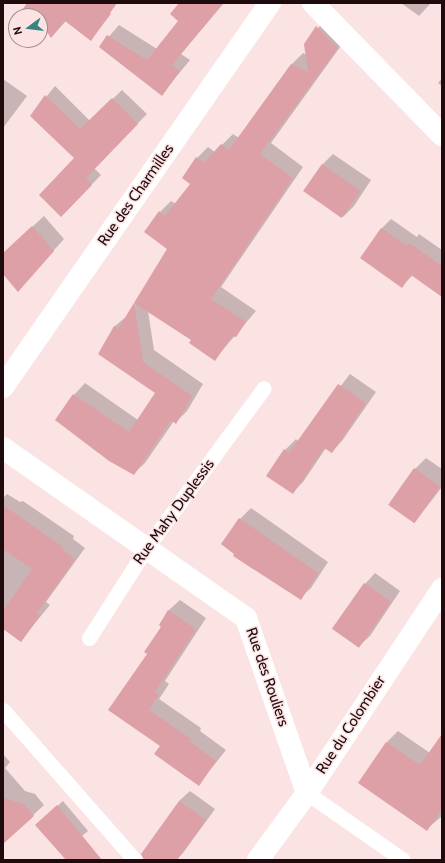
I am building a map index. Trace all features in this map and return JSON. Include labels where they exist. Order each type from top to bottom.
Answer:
[{"type":"street","name":"Rue des Charmilles","points":[[3,387],[270,3]]},
{"type":"street","points":[[313,3],[442,135]]},
{"type":"street","name":"Rue des Rouliers","points":[[3,448],[147,547],[246,618],[307,793]]},
{"type":"street","name":"Rue du Colombier","points":[[258,860],[307,793],[442,589]]},
{"type":"lane","name":"Rue Mahy Duplessis","points":[[89,638],[147,547],[264,388]]},
{"type":"lane","points":[[3,710],[135,860]]},
{"type":"lane","points":[[307,793],[402,860]]},
{"type":"building","points":[[27,3],[117,3],[91,41],[65,21],[51,38],[48,34],[48,8],[24,8]]},
{"type":"building","points":[[179,3],[223,3],[172,65],[180,71],[162,96],[99,47],[107,35],[147,60],[178,21],[170,14]]},
{"type":"building","points":[[316,26],[338,48],[260,154],[293,178],[211,299],[246,322],[236,337],[232,336],[215,361],[189,343],[191,340],[134,303],[143,362],[192,396],[176,424],[171,420],[134,475],[109,461],[55,420],[73,394],[129,432],[155,393],[98,354],[114,326],[118,329],[167,249],[144,232],[159,211],[165,216],[190,184],[182,178],[196,157],[204,163],[221,144],[229,150],[291,64],[308,72],[304,44]]},
{"type":"building","points":[[45,95],[80,129],[112,98],[138,124],[86,178],[92,185],[61,217],[39,195],[74,158],[30,116]]},
{"type":"building","points":[[322,164],[361,191],[342,218],[303,191]]},
{"type":"building","points":[[32,226],[54,251],[18,292],[3,274],[3,253]]},
{"type":"building","points":[[381,228],[407,246],[409,243],[442,266],[442,297],[411,275],[402,288],[360,258]]},
{"type":"building","points":[[338,384],[366,403],[332,453],[324,448],[293,494],[266,476],[284,449],[289,453]]},
{"type":"building","points":[[414,468],[440,486],[414,523],[388,505]]},
{"type":"building","points":[[3,505],[63,547],[63,550],[75,559],[37,613],[40,616],[21,642],[3,629],[3,611],[32,569],[3,549]]},
{"type":"building","points":[[239,518],[318,573],[301,600],[233,556],[234,554],[221,544]]},
{"type":"building","points":[[364,583],[391,602],[359,648],[332,629]]},
{"type":"building","points":[[168,610],[196,629],[155,692],[159,695],[149,710],[191,739],[190,742],[216,761],[199,786],[154,754],[160,746],[108,710],[147,654],[144,652],[161,627],[159,625]]},
{"type":"building","points":[[442,734],[442,809],[427,831],[358,783],[386,742],[420,765]]},
{"type":"building","points":[[3,798],[24,804],[34,816],[3,844]]},
{"type":"building","points":[[179,801],[206,820],[177,860],[144,860],[141,854]]},
{"type":"building","points":[[57,805],[102,860],[66,860],[35,825]]}]
